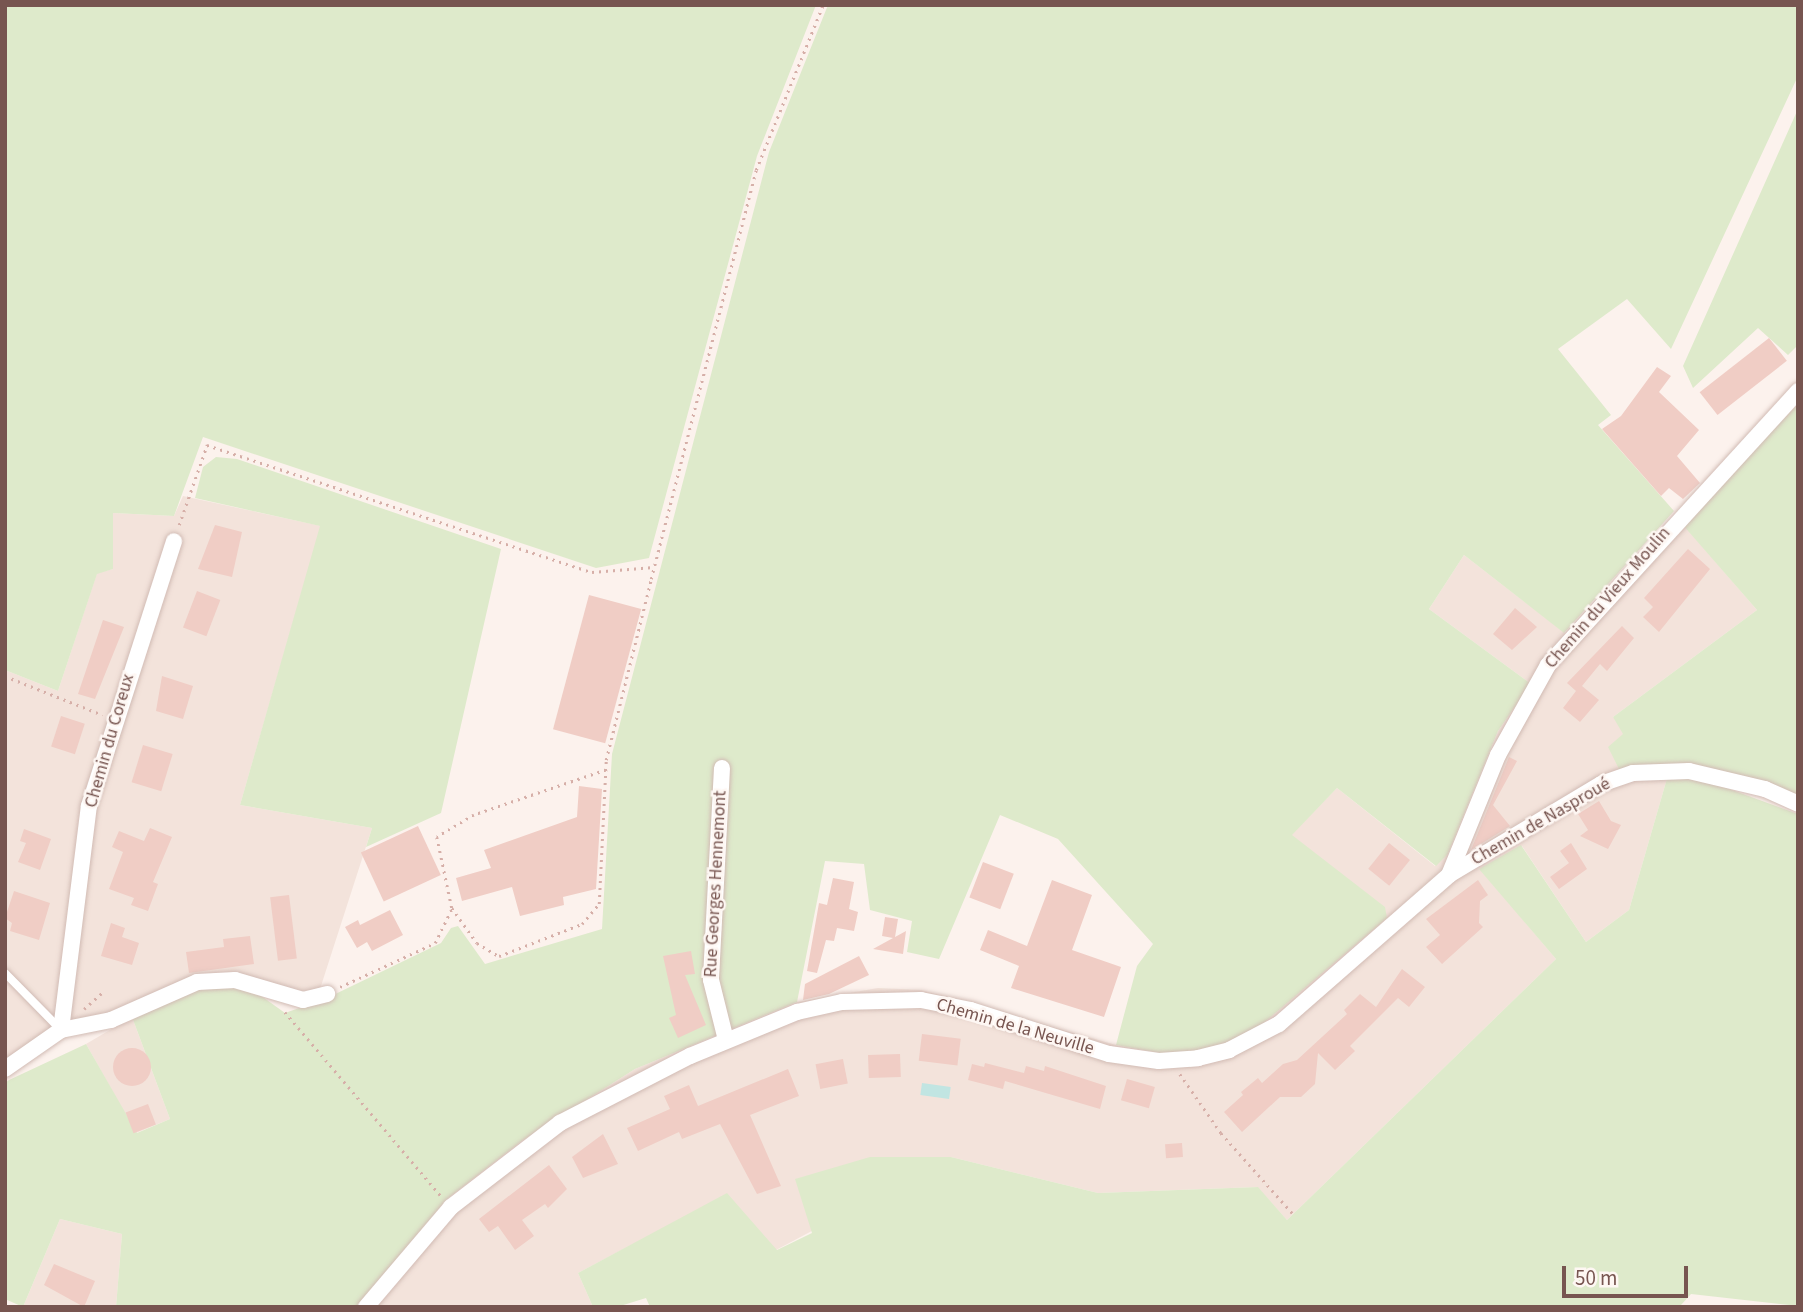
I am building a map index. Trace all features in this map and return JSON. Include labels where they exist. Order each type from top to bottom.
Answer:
[{"type":"street","name":"Chemin du Vieux Moulin","points":[[1449,875],[1498,755],[1548,665],[1798,391]]},
{"type":"street","name":"Chemin du Coreux","points":[[61,1030],[89,806],[114,719],[174,541]]},
{"type":"street","name":"Rue Georges Hennemont","points":[[722,768],[711,981],[726,1041]]},
{"type":"street","name":"Chemin de Nasproué","points":[[1449,875],[1601,784],[1633,773],[1689,771],[1765,789],[1798,804]]},
{"type":"street","name":"Chemin de la Neuville","points":[[366,1307],[451,1207],[589,1105],[726,1041],[797,1012],[842,1002],[921,1000],[971,1010],[1109,1054],[1174,1061],[1229,1050],[1279,1024],[1449,875]]},
{"type":"street","points":[[5,1069],[61,1030],[111,1020],[197,982],[235,980],[280,996],[303,1000],[327,994]]},
{"type":"lane","points":[[5,973],[61,1030]]},
{"type":"path","points":[[606,770],[474,815],[437,837],[452,908],[477,943],[499,956],[582,924],[599,904],[606,770],[654,567],[756,170],[823,5]]},
{"type":"path","points":[[174,541],[207,445],[592,572],[654,567]]},
{"type":"path","points":[[5,676],[114,719]]},
{"type":"path","points":[[327,994],[435,943],[452,908]]},
{"type":"path","points":[[280,996],[292,1025],[451,1207]]},
{"type":"path","points":[[1174,1061],[1221,1133],[1295,1216]]},
{"type":"shaded area","points":[[183,496],[321,526],[240,805],[372,828],[320,989],[122,1009],[5,1063],[5,670],[58,691],[97,573],[113,569],[113,513],[174,516]]},
{"type":"shaded area","points":[[1675,515],[1757,610],[1613,717],[1668,775],[1629,910],[1586,942],[1522,846],[1480,869],[1556,959],[1287,1220],[1257,1187],[1098,1193],[951,1157],[776,1250],[633,1244],[578,1273],[593,1307],[355,1307],[447,1199],[523,1140],[635,1069],[797,1002],[878,988],[921,990],[1116,1045],[1165,1054],[1384,907],[1291,835],[1337,788],[1435,866],[1448,854],[1498,731],[1531,684],[1429,609],[1464,555],[1565,633]]},
{"type":"shaded area","points":[[132,1017],[170,1119],[136,1133],[86,1044]]},
{"type":"shaded area","points":[[60,1219],[122,1234],[116,1307],[23,1307]]},
{"type":"green space","points":[[5,5],[816,5],[757,156],[649,558],[596,568],[203,437],[174,516],[113,513],[113,569],[97,574],[58,691],[5,670]]},
{"type":"green space","points":[[828,5],[1798,5],[1798,76],[1671,349],[1627,299],[1558,349],[1611,415],[1598,425],[1674,511],[1564,633],[1464,555],[1429,609],[1531,684],[1498,731],[1448,854],[1436,866],[1337,788],[1292,835],[1385,907],[1387,918],[1260,1026],[1210,1051],[1165,1054],[1116,1045],[1137,966],[1153,944],[1058,839],[1000,815],[939,959],[907,952],[912,921],[870,910],[864,864],[825,861],[797,1002],[635,1069],[523,1140],[447,1199],[356,1307],[116,1307],[122,1234],[60,1219],[23,1307],[5,1299],[5,1083],[9,1080],[86,1044],[137,1133],[170,1119],[132,1017],[190,991],[227,985],[253,990],[285,1013],[325,999],[441,943],[451,928],[458,926],[485,964],[602,929],[612,754],[769,152]]},
{"type":"green space","points":[[1798,109],[1798,345],[1788,355],[1758,328],[1693,388],[1683,366]]},
{"type":"green space","points":[[1798,404],[1798,799],[1748,777],[1621,773],[1608,747],[1623,734],[1613,717],[1757,610],[1682,524]]},
{"type":"green space","points":[[216,457],[237,459],[501,549],[441,813],[366,847],[372,828],[240,805],[320,526],[195,498],[203,467]]},
{"type":"green space","points":[[1668,775],[1702,779],[1798,814],[1798,1306],[1691,1294],[1681,1305],[1709,1307],[650,1307],[646,1298],[617,1307],[593,1307],[578,1273],[727,1193],[777,1250],[812,1233],[795,1179],[870,1157],[951,1157],[1098,1193],[1258,1187],[1287,1220],[1556,959],[1479,869],[1521,845],[1586,942],[1629,910]]},
{"type":"water","points":[[922,1083],[951,1087],[949,1099],[920,1095]]},
{"type":"building","points":[[1769,338],[1787,361],[1718,415],[1700,392]]},
{"type":"building","points":[[1657,367],[1671,376],[1659,392],[1699,430],[1677,456],[1700,483],[1683,499],[1669,488],[1661,496],[1602,429],[1621,416]]},
{"type":"building","points":[[215,525],[242,532],[232,577],[198,569]]},
{"type":"building","points":[[1688,549],[1710,569],[1659,632],[1643,617],[1653,607],[1644,598]]},
{"type":"building","points":[[197,591],[220,600],[206,636],[183,627]]},
{"type":"building","points":[[589,595],[641,609],[605,743],[553,729]]},
{"type":"building","points":[[1515,608],[1537,627],[1512,650],[1493,634]]},
{"type":"building","points":[[103,620],[124,627],[95,699],[78,694]]},
{"type":"building","points":[[1622,626],[1634,638],[1607,671],[1600,664],[1582,686],[1599,700],[1580,722],[1563,708],[1576,691],[1567,683]]},
{"type":"building","points":[[162,676],[193,686],[183,719],[156,711]]},
{"type":"building","points":[[61,716],[85,724],[75,754],[51,746]]},
{"type":"building","points":[[143,745],[173,754],[161,791],[132,782]]},
{"type":"building","points":[[1509,757],[1517,761],[1493,805],[1510,826],[1471,850]]},
{"type":"building","points":[[579,786],[602,789],[596,889],[563,897],[564,905],[520,916],[512,887],[462,901],[456,878],[491,868],[484,850],[577,817]]},
{"type":"building","points":[[1599,801],[1611,821],[1621,825],[1608,849],[1580,836],[1588,830],[1578,814]]},
{"type":"building","points":[[418,826],[441,875],[384,902],[361,853]]},
{"type":"building","points":[[150,828],[172,837],[153,882],[158,884],[148,911],[131,905],[134,898],[109,889],[123,852],[112,847],[119,831],[144,841]]},
{"type":"building","points":[[24,829],[51,839],[40,870],[18,862],[26,843],[20,841]]},
{"type":"building","points":[[1389,843],[1410,860],[1389,886],[1368,869]]},
{"type":"building","points":[[1571,843],[1587,869],[1559,889],[1550,877],[1569,863],[1560,851]]},
{"type":"building","points":[[983,862],[1014,874],[1000,909],[969,897]]},
{"type":"building","points":[[833,878],[854,882],[849,909],[858,912],[854,931],[837,928],[834,941],[826,940],[817,973],[807,971],[819,903],[827,905]]},
{"type":"building","points":[[1052,880],[1092,895],[1072,950],[1121,967],[1104,1017],[1011,988],[1019,966],[980,950],[988,930],[1027,946]]},
{"type":"building","points":[[1478,880],[1488,895],[1480,901],[1479,923],[1483,927],[1442,964],[1426,947],[1440,935],[1426,919]]},
{"type":"building","points":[[14,891],[50,903],[39,940],[10,931],[12,923],[5,918]]},
{"type":"building","points":[[289,895],[297,959],[278,961],[270,897]]},
{"type":"building","points":[[390,910],[403,935],[372,951],[367,942],[357,948],[345,927],[358,920],[360,925]]},
{"type":"building","points":[[885,917],[898,919],[895,937],[906,931],[903,954],[873,949],[893,938],[882,936]]},
{"type":"building","points":[[111,923],[125,928],[122,937],[139,943],[132,965],[101,956]]},
{"type":"building","points":[[250,936],[254,964],[189,973],[186,952],[224,947],[223,939]]},
{"type":"building","points":[[691,951],[695,974],[685,975],[706,1025],[678,1038],[669,1018],[676,1015],[663,956]]},
{"type":"building","points":[[859,956],[869,975],[829,994],[803,1000],[805,984]]},
{"type":"building","points":[[1402,969],[1425,987],[1409,1007],[1398,998],[1350,1046],[1355,1051],[1335,1070],[1318,1053],[1315,1084],[1301,1097],[1280,1097],[1242,1132],[1224,1112],[1243,1095],[1241,1092],[1258,1078],[1262,1083],[1283,1064],[1297,1060],[1347,1014],[1344,1010],[1360,994],[1376,1007]]},
{"type":"building","points":[[922,1034],[961,1039],[957,1066],[919,1061]]},
{"type":"building","points":[[132,1048],[145,1054],[151,1067],[145,1080],[132,1086],[119,1080],[113,1067],[119,1054]]},
{"type":"building","points":[[900,1054],[901,1077],[869,1078],[868,1055]]},
{"type":"building","points":[[843,1059],[848,1084],[820,1089],[816,1064]]},
{"type":"building","points":[[985,1063],[1024,1073],[1026,1066],[1044,1071],[1045,1066],[1106,1086],[1100,1109],[1005,1081],[1003,1089],[968,1080],[972,1064],[984,1067]]},
{"type":"building","points":[[788,1069],[799,1096],[750,1115],[781,1186],[757,1194],[720,1124],[682,1139],[679,1132],[638,1151],[627,1128],[670,1109],[664,1096],[689,1085],[698,1106]]},
{"type":"building","points":[[1127,1079],[1155,1087],[1149,1108],[1121,1100]]},
{"type":"building","points":[[148,1104],[156,1125],[133,1133],[126,1113]]},
{"type":"building","points":[[603,1134],[618,1164],[583,1178],[572,1157]]},
{"type":"building","points":[[1182,1143],[1183,1157],[1166,1158],[1165,1144]]},
{"type":"building","points":[[549,1165],[567,1189],[548,1208],[545,1204],[522,1220],[534,1236],[515,1250],[498,1226],[489,1232],[479,1219]]},
{"type":"building","points":[[54,1264],[95,1281],[84,1307],[44,1285]]}]
